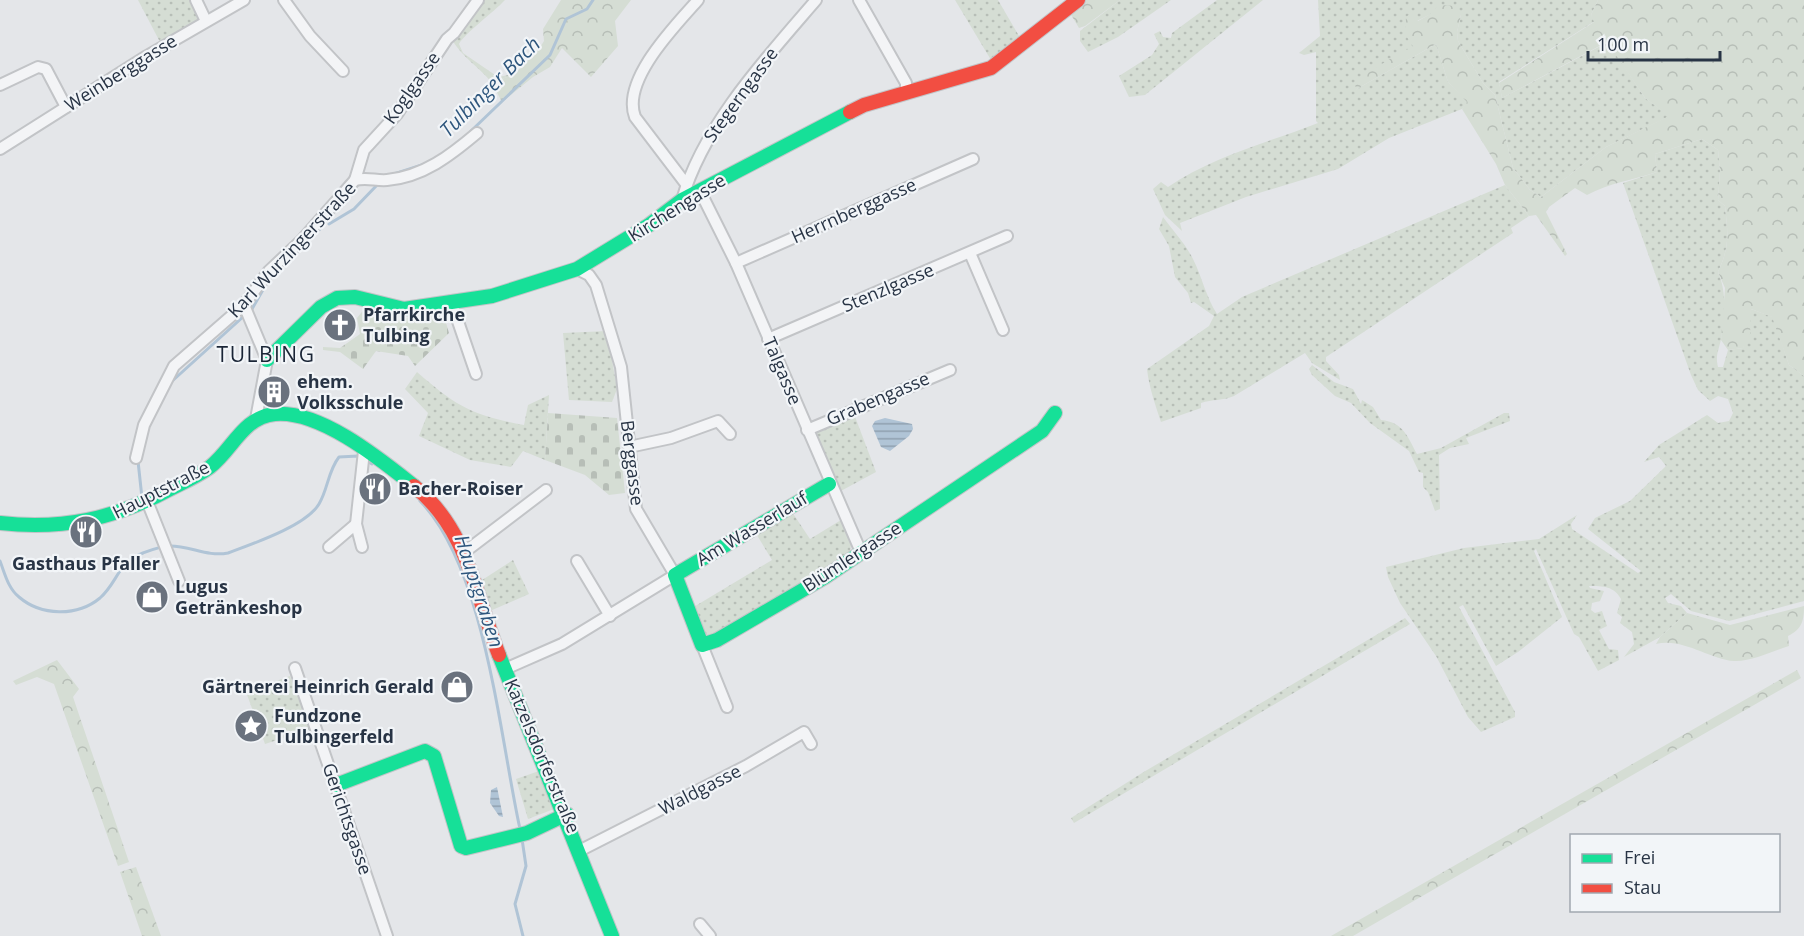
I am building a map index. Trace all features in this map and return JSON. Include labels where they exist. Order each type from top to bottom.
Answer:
[{"type":"street","points":[[196,0],[206,21]]},
{"type":"street","name":"Weinberggasse","points":[[0,149],[206,21],[244,0]]},
{"type":"street","points":[[284,0],[310,36],[344,70]]},
{"type":"street","name":"Koglgasse","points":[[355,180],[364,150],[397,114],[441,47],[478,0]]},
{"type":"street","points":[[687,184],[635,117],[632,105],[641,79],[658,45],[698,0]]},
{"type":"street","name":"Stegerngasse","points":[[682,200],[708,136],[779,42],[816,0]]},
{"type":"street","points":[[859,0],[906,83],[906,92]]},
{"type":"street","name":"Kirchengasse","points":[[267,360],[321,307],[337,298],[355,297],[404,309],[492,296],[577,269],[650,225],[682,200],[864,105],[957,80],[991,68],[1025,44],[1078,0]]},
{"type":"street","points":[[0,85],[38,67],[46,69],[66,107]]},
{"type":"street","name":"Karl Wurzingerstraße","points":[[136,458],[144,425],[174,366],[244,305],[269,271],[303,240],[355,180],[365,177],[387,180],[430,168],[477,133]]},
{"type":"street","name":"Herrnberggasse","points":[[735,263],[973,159]]},
{"type":"street","name":"Talgasse","points":[[700,190],[735,263],[861,552]]},
{"type":"street","name":"Stenzlgasse","points":[[768,339],[1007,236]]},
{"type":"street","points":[[970,253],[1003,330]]},
{"type":"street","name":"Berggasse","points":[[577,269],[589,275],[596,285],[610,324],[621,367],[636,509],[675,575]]},
{"type":"street","points":[[451,301],[476,374]]},
{"type":"street","points":[[244,305],[267,360],[256,419]]},
{"type":"street","name":"Grabengasse","points":[[807,430],[950,370]]},
{"type":"street","name":"Blümlergasse","points":[[702,645],[717,640],[825,577],[1042,431],[1055,413]]},
{"type":"street","name":"Katzelsdorferstraße","points":[[256,419],[278,414],[301,416],[363,458],[422,491],[450,524],[505,669],[567,814],[612,936]]},
{"type":"street","name":"Hauptstraße","points":[[0,524],[43,527],[107,518],[147,501],[209,468],[256,419]]},
{"type":"street","points":[[629,447],[671,438],[718,421],[730,434]]},
{"type":"street","points":[[362,547],[356,524],[363,458]]},
{"type":"street","name":"Am Wasserlauf","points":[[675,575],[830,484]]},
{"type":"street","points":[[462,554],[546,490]]},
{"type":"street","points":[[147,501],[167,556],[179,581]]},
{"type":"street","points":[[329,547],[356,524]]},
{"type":"street","points":[[577,561],[610,616]]},
{"type":"street","points":[[505,669],[562,644],[675,575],[727,707]]},
{"type":"street","name":"Gerichtsgasse","points":[[295,668],[387,936]]},
{"type":"street","name":"Waldgasse","points":[[581,850],[746,766],[804,732],[811,744]]},
{"type":"street","points":[[336,785],[425,751],[434,756],[461,846],[466,848],[527,833],[567,814]]},
{"type":"street","points":[[700,924],[710,936]]},
{"type":"green space","points":[[138,0],[194,0],[203,19],[160,42]]},
{"type":"green space","points":[[480,0],[505,0],[459,44],[463,53],[498,77],[514,74],[492,83],[461,52],[452,40]]},
{"type":"green space","points":[[561,0],[631,0],[615,21],[618,46],[591,77],[562,48],[550,67],[533,77],[502,102],[492,83],[514,74],[537,52],[544,41],[543,29]]},
{"type":"green space","points":[[955,0],[998,0],[1022,41],[991,60]]},
{"type":"green space","points":[[1086,0],[1120,0],[1079,28],[1070,13]]},
{"type":"green space","points":[[1120,0],[1171,0],[1118,37],[1088,52],[1080,41],[1080,31]]},
{"type":"green space","points":[[1217,0],[1263,0],[1145,95],[1129,97],[1119,76],[1152,55],[1159,44],[1154,34],[1160,31],[1163,37],[1171,38],[1172,33]]},
{"type":"green space","points":[[1318,0],[1598,0],[1591,15],[1595,21],[1499,82],[1502,98],[1608,42],[1645,98],[1670,116],[1606,147],[1541,197],[1530,190],[1513,168],[1495,95],[1483,83],[1458,41],[1457,32],[1461,15],[1433,13],[1417,21],[1414,49],[1355,90],[1436,44],[1448,82],[1468,102],[1462,109],[1389,138],[1338,169],[1246,197],[1180,223],[1182,231],[1165,215],[1153,189],[1161,182],[1168,187],[1222,158],[1318,123],[1316,121],[1316,52],[1304,55],[1299,53],[1320,36]]},
{"type":"green space","points":[[1598,0],[1804,0],[1804,376],[1789,365],[1772,317],[1751,309],[1750,334],[1743,348],[1728,350],[1721,340],[1725,288],[1718,272],[1726,247],[1726,216],[1725,206],[1718,200],[1720,171],[1718,150],[1702,139],[1655,154],[1657,172],[1587,195],[1575,188],[1549,207],[1546,212],[1567,254],[1565,256],[1536,215],[1529,216],[1505,185],[1496,164],[1462,109],[1467,102],[1448,82],[1436,44],[1355,90],[1356,80],[1406,49],[1414,48],[1405,34],[1406,17],[1410,14],[1418,21],[1432,13],[1438,5],[1457,6],[1461,15],[1457,32],[1458,41],[1483,83],[1495,95],[1513,168],[1530,190],[1541,197],[1606,147],[1669,116],[1645,98],[1607,42],[1502,98],[1499,83],[1594,22],[1591,15]]},
{"type":"green space","points":[[1702,139],[1718,150],[1720,171],[1718,200],[1725,206],[1727,224],[1726,247],[1718,272],[1723,288],[1724,313],[1717,356],[1718,367],[1723,367],[1728,350],[1743,348],[1751,309],[1773,317],[1789,365],[1804,376],[1804,601],[1729,621],[1691,611],[1671,594],[1665,598],[1668,603],[1681,606],[1687,613],[1660,637],[1624,657],[1634,644],[1632,632],[1620,623],[1622,617],[1617,613],[1621,599],[1611,589],[1589,586],[1604,591],[1600,601],[1592,603],[1591,610],[1595,613],[1602,611],[1607,626],[1599,630],[1609,649],[1618,650],[1619,660],[1598,671],[1579,637],[1574,634],[1536,549],[1534,551],[1562,617],[1518,652],[1496,666],[1463,605],[1459,607],[1515,712],[1515,717],[1481,732],[1468,717],[1436,656],[1400,603],[1386,567],[1464,548],[1539,539],[1577,515],[1571,524],[1572,529],[1638,573],[1641,571],[1588,529],[1595,518],[1630,501],[1666,466],[1659,457],[1644,462],[1659,445],[1707,415],[1718,423],[1729,421],[1733,413],[1728,399],[1718,396],[1710,401],[1698,390],[1623,183],[1657,172],[1655,154]]},
{"type":"green space","points":[[1505,185],[1529,216],[1511,228],[1513,233],[1326,357],[1326,361],[1339,375],[1340,380],[1312,363],[1305,353],[1234,396],[1201,403],[1201,408],[1161,422],[1147,369],[1209,326],[1214,316],[1194,302],[1191,303],[1188,293],[1175,277],[1169,246],[1159,229],[1163,217],[1190,253],[1217,314],[1242,297]]},
{"type":"green space","points":[[365,308],[398,320],[442,309],[449,333],[415,366],[408,356],[376,351],[363,369],[340,352],[323,350],[323,347],[340,348],[360,334],[357,318]]},
{"type":"green space","points":[[607,331],[617,389],[612,402],[569,400],[563,333]]},
{"type":"green space","points":[[1312,365],[1334,382],[1353,389],[1361,404],[1362,400],[1373,407],[1381,420],[1389,421],[1400,427],[1417,454],[1441,448],[1504,413],[1509,413],[1510,421],[1466,438],[1469,444],[1450,448],[1439,455],[1440,509],[1435,511],[1428,492],[1423,487],[1423,473],[1419,472],[1409,451],[1370,423],[1351,403],[1335,396],[1312,375],[1309,369]]},
{"type":"green space","points":[[417,372],[443,394],[466,408],[524,425],[528,405],[549,395],[545,460],[523,451],[511,467],[470,460],[419,436],[428,413],[405,389]]},
{"type":"green space","points":[[548,413],[617,418],[625,493],[609,495],[585,475],[545,460]]},
{"type":"green space","points":[[854,414],[876,472],[839,492],[815,435],[818,430]]},
{"type":"green space","points":[[792,512],[810,539],[841,520],[851,544],[850,554],[711,637],[703,634],[692,608],[772,560],[755,532]]},
{"type":"green space","points":[[513,560],[529,594],[490,611],[479,582]]},
{"type":"green space","points":[[1804,606],[1801,624],[1788,636],[1789,646],[1755,658],[1734,661],[1715,657],[1676,643],[1656,644],[1660,637],[1687,613],[1730,625]]},
{"type":"green space","points":[[1405,618],[1410,624],[1074,823],[1071,818],[1142,773]]},
{"type":"green space","points":[[57,660],[79,689],[73,697],[129,862],[118,866],[54,684],[37,677],[16,685],[13,681]]},
{"type":"green space","points":[[1797,670],[1801,678],[1353,936],[1331,936]]},
{"type":"green space","points":[[290,676],[311,729],[265,744],[246,692]]},
{"type":"green space","points":[[539,771],[554,809],[528,819],[516,779]]},
{"type":"green space","points":[[136,867],[161,936],[142,936],[120,872]]},
{"type":"water","points":[[885,418],[912,424],[913,429],[909,436],[890,451],[881,447],[872,426],[875,421]]},
{"type":"water","points":[[497,787],[503,817],[499,816],[490,803],[491,790]]},
{"type":"waterway","name":"Tulbinger Bach","points":[[471,131],[550,55],[566,19],[587,9],[593,0]]},
{"type":"waterway","name":"Tulbinger Bach","points":[[394,174],[425,164]]},
{"type":"waterway","name":"Tulbinger Bach","points":[[329,224],[354,209],[379,183]]},
{"type":"waterway","name":"Tulbinger Bach","points":[[296,253],[320,229]]},
{"type":"waterway","name":"Tulbinger Bach","points":[[252,309],[268,281]]},
{"type":"waterway","name":"Tulbinger Bach","points":[[170,383],[244,316]]},
{"type":"waterway","name":"Hauptgraben","points":[[0,561],[12,589],[28,603],[48,611],[81,609],[100,598],[123,567],[134,557],[167,546],[220,554],[251,545],[291,527],[312,512],[322,498],[332,468],[339,457],[358,456],[372,464]]},
{"type":"waterway","name":"Tulbinger Bach","points":[[138,461],[142,498]]},
{"type":"waterway","name":"Hauptgraben","points":[[420,501],[442,530],[460,567],[475,610],[497,703],[520,829]]},
{"type":"waterway","name":"Hauptgraben","points":[[522,839],[526,866],[515,904],[523,936]]},
{"type":"traffic: fast","points":[[267,360],[321,307],[337,298],[355,297],[404,309],[492,296],[577,269],[649,225],[682,200],[850,112]]},
{"type":"traffic: fast","points":[[829,484],[675,575],[702,645],[717,640],[825,577],[1042,431],[1055,413]]},
{"type":"traffic: fast","points":[[0,523],[23,525],[67,523],[88,520],[129,508],[205,470],[218,460],[246,427],[264,416],[275,414],[292,415],[330,428],[367,450],[414,486]]},
{"type":"traffic: fast","points":[[499,655],[612,936]]},
{"type":"traffic: fast","points":[[336,785],[425,751],[434,756],[461,846],[466,848],[527,833],[567,814]]},
{"type":"traffic: jam","points":[[850,112],[864,105],[991,68],[1078,0]]},
{"type":"traffic: jam","points":[[414,486],[447,522],[458,542],[468,564],[499,655]]},
{"type":"place","name":"Pfarrkirche Tulbing","points":[[340,325]]},
{"type":"place","name":"ehem. Volksschule","points":[[274,392]]},
{"type":"place","name":"Bacher-Roiser","points":[[375,489]]},
{"type":"place","name":"Gasthaus Pfaller","points":[[86,532]]},
{"type":"place","name":"Lugus Getränkeshop","points":[[152,597]]},
{"type":"place","name":"Gärtnerei Heinrich Gerald","points":[[457,687]]},
{"type":"place","name":"Fundzone Tulbingerfeld","points":[[251,726]]},
{"type":"district","name":"TULBING","points":[[266,355]]}]
